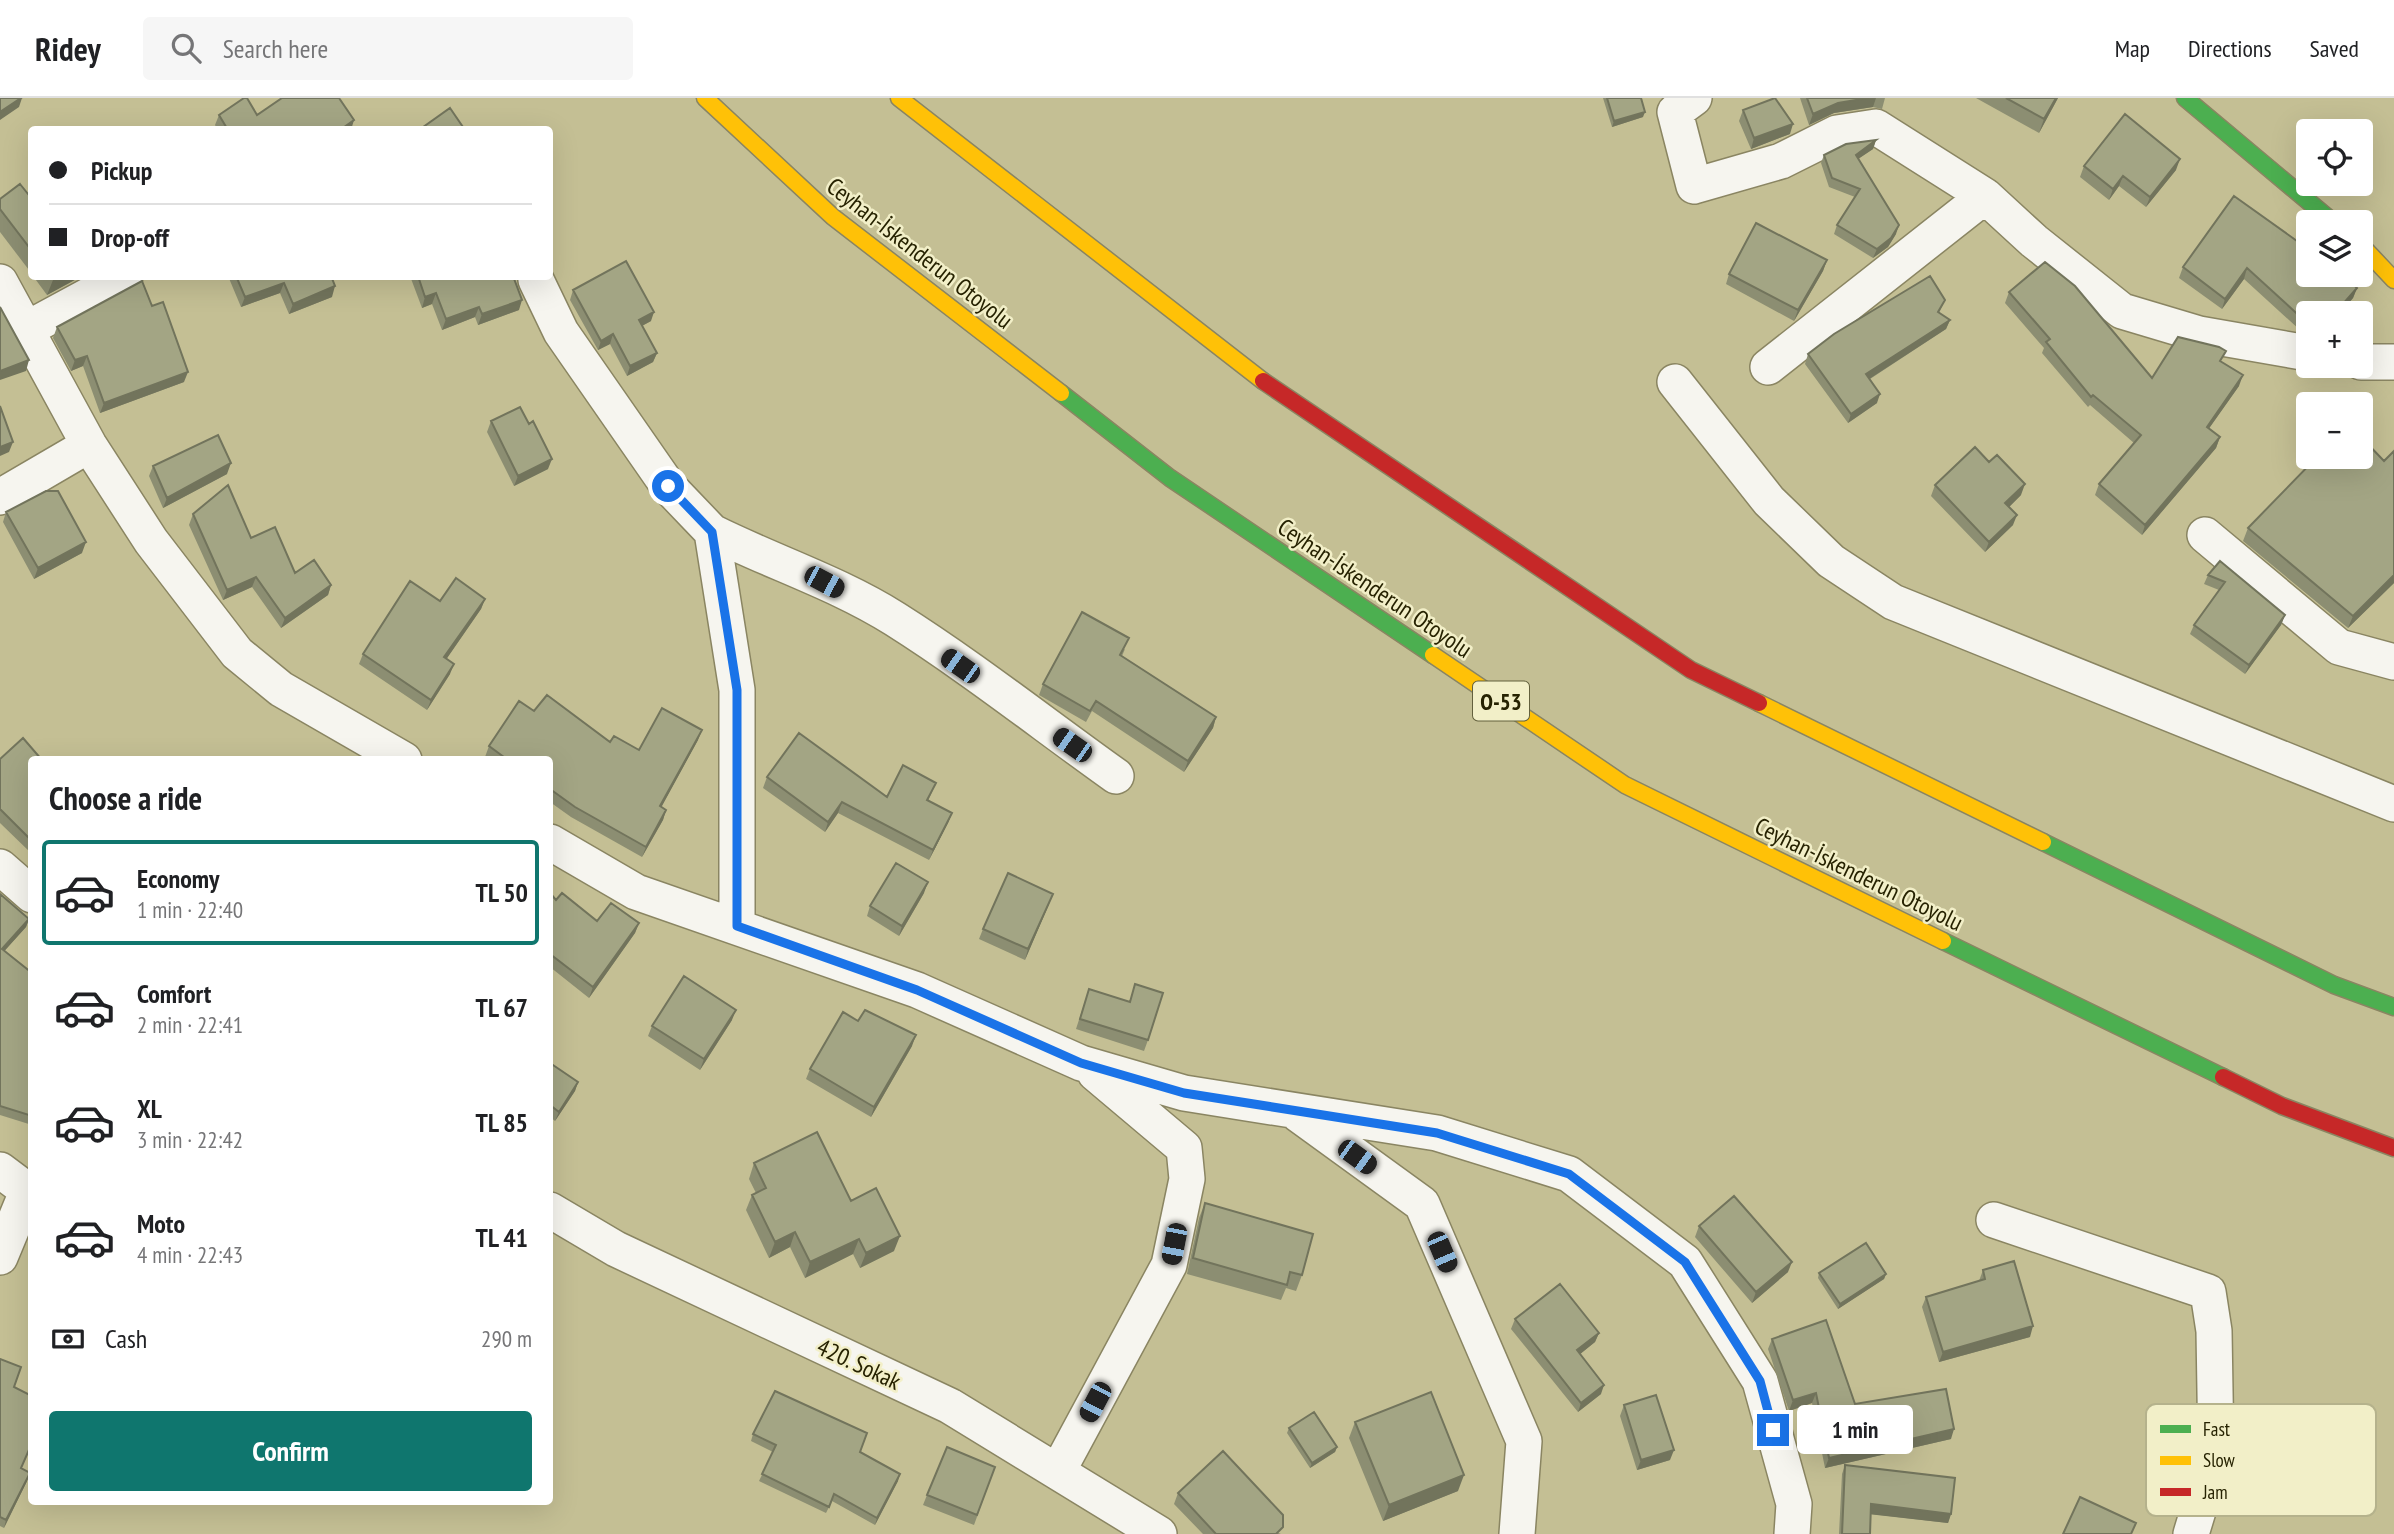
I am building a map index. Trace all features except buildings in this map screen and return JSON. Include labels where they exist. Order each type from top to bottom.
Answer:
[{"type":"main road","name":"Ceyhan-İskenderun Otoyolu","points":[[705,98],[833,216],[1170,478],[1625,785],[2282,1106],[2394,1148]]},
{"type":"main road","points":[[899,98],[1247,370],[1691,670],[2334,985],[2394,1007]]},
{"type":"main road","points":[[2185,98],[2319,210]]},
{"type":"main road","points":[[2373,258],[2394,280]]},
{"type":"street","points":[[1694,98],[1675,112],[1694,186],[1781,161],[1837,132],[1876,127],[1985,196],[2034,242],[2122,311],[2199,334],[2296,351]]},
{"type":"street","points":[[1768,367],[1985,196]]},
{"type":"street","points":[[27,329],[118,280]]},
{"type":"street","points":[[536,280],[561,332],[629,431],[668,486],[712,532],[764,558],[824,582],[894,618],[1116,776]]},
{"type":"street","points":[[0,282],[89,445],[151,541],[237,653],[281,689],[397,756]]},
{"type":"street","points":[[2373,362],[2394,362]]},
{"type":"street","points":[[1675,382],[1769,501],[1831,561],[1894,602],[2394,804]]},
{"type":"street","points":[[0,497],[89,445]]},
{"type":"street","points":[[712,532],[737,690],[737,926]]},
{"type":"street","points":[[2205,535],[2339,647],[2394,662]]},
{"type":"street","points":[[553,844],[636,892],[917,990],[1081,1063],[1184,1093],[1437,1133],[1569,1174],[1685,1262],[1760,1381],[1794,1504],[1792,1534]]},
{"type":"street","points":[[0,867],[28,892]]},
{"type":"street","points":[[1058,1471],[1169,1265],[1187,1179],[1184,1148],[1150,1116],[1081,1063]]},
{"type":"street","points":[[1292,1110],[1422,1204],[1524,1441],[1517,1534]]},
{"type":"street","points":[[0,1170],[28,1192]]},
{"type":"street","points":[[0,1257],[28,1195]]},
{"type":"street","name":"420. Sokak","points":[[553,1212],[616,1249],[950,1406],[1159,1534]]},
{"type":"street","points":[[1994,1220],[2208,1292],[2214,1331],[2215,1404]]},
{"type":"street","points":[[2191,1534],[2196,1516]]},
{"type":"traffic: fast","points":[[2185,98],[2319,210]]},
{"type":"traffic: fast","points":[[1061,393],[1170,478],[1433,655]]},
{"type":"traffic: fast","points":[[2043,842],[2334,985],[2394,1007]]},
{"type":"traffic: fast","points":[[1943,941],[2223,1077]]},
{"type":"traffic: slow","points":[[705,98],[833,217],[1061,393]]},
{"type":"traffic: slow","points":[[899,98],[1263,381]]},
{"type":"traffic: slow","points":[[2373,258],[2394,280]]},
{"type":"traffic: slow","points":[[1433,655],[1625,785],[1943,941]]},
{"type":"traffic: slow","points":[[1759,703],[2043,842]]},
{"type":"traffic: jam","points":[[1263,381],[1691,670],[1759,703]]},
{"type":"traffic: jam","points":[[2223,1077],[2282,1106],[2394,1148]]},
{"type":"route","points":[[668,486],[712,532],[737,690],[737,926],[917,990],[1081,1063],[1184,1093],[1437,1133],[1569,1174],[1685,1262],[1760,1381],[1773,1430]]}]
